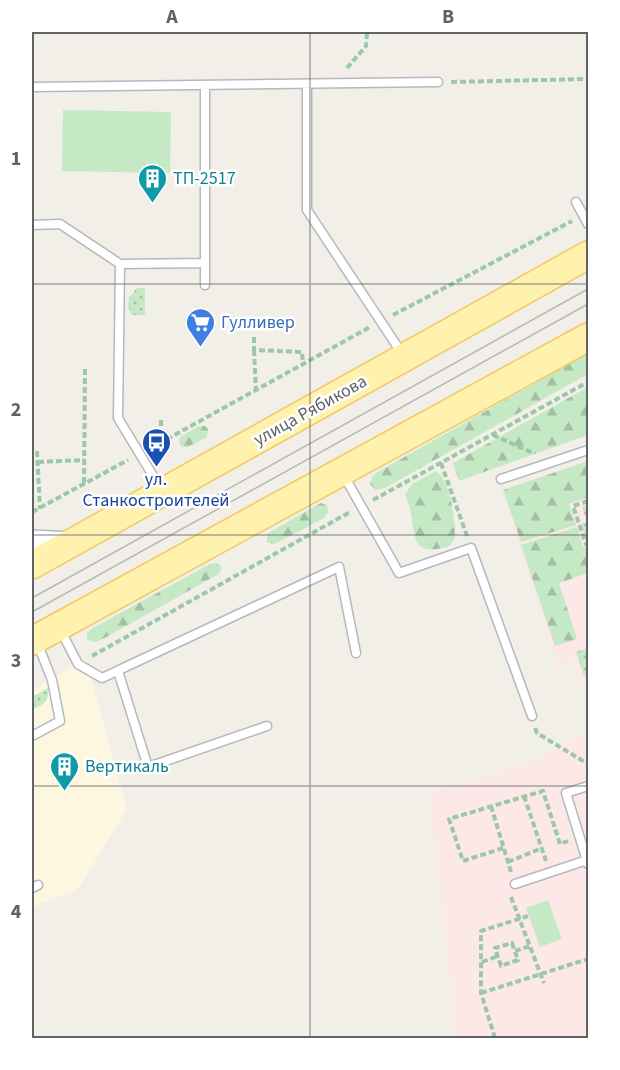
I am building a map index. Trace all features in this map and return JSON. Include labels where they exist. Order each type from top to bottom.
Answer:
[{"type":"main road","name":"улица Рябикова","points":[[32,565],[588,255]]},
{"type":"main road","points":[[42,635],[588,337]]},
{"type":"street","points":[[32,541],[73,543]]},
{"type":"lane","points":[[32,87],[438,82]]},
{"type":"lane","points":[[307,85],[307,210],[405,358]]},
{"type":"lane","points":[[205,86],[205,285]]},
{"type":"lane","points":[[576,202],[588,224]]},
{"type":"lane","points":[[32,225],[60,224],[120,264],[205,263]]},
{"type":"lane","points":[[120,264],[118,418],[163,492]]},
{"type":"lane","points":[[501,479],[588,450]]},
{"type":"lane","points":[[341,471],[399,573],[471,548],[532,716]]},
{"type":"lane","points":[[42,635],[78,664],[102,678],[339,567],[356,653]]},
{"type":"lane","points":[[32,736],[60,721],[42,635]]},
{"type":"lane","points":[[118,670],[148,766],[267,726]]},
{"type":"lane","points":[[515,884],[588,862],[566,794],[588,786]]},
{"type":"path","points":[[332,85],[366,46],[367,32]]},
{"type":"path","points":[[438,82],[588,79]]},
{"type":"path","points":[[32,512],[381,321],[583,215]]},
{"type":"path","points":[[254,337],[256,390]]},
{"type":"path","points":[[254,350],[302,352],[303,364]]},
{"type":"path","points":[[84,484],[85,369]]},
{"type":"path","points":[[86,659],[588,382]]},
{"type":"path","points":[[161,420],[161,442]]},
{"type":"path","points":[[493,435],[552,462]]},
{"type":"path","points":[[37,451],[40,509]]},
{"type":"path","points":[[38,462],[84,460]]},
{"type":"path","points":[[441,463],[471,548]]},
{"type":"path","points":[[588,501],[573,506],[586,544],[588,543]]},
{"type":"path","points":[[532,716],[537,734],[588,764]]},
{"type":"path","points":[[503,848],[463,861],[449,819],[543,791],[560,844],[580,837]]},
{"type":"path","points":[[524,796],[550,872]]},
{"type":"path","points":[[508,862],[542,848]]},
{"type":"path","points":[[495,1038],[481,993],[481,931],[528,916]]},
{"type":"path","points":[[512,943],[515,951],[518,960],[501,966],[495,948],[512,943]]},
{"type":"path","points":[[515,951],[530,946]]},
{"type":"path","points":[[482,962],[498,956]]},
{"type":"path","points":[[481,993],[588,960]]},
{"type":"shaded area","points":[[588,460],[588,702],[576,660],[558,666],[501,489]]},
{"type":"shaded area","points":[[86,659],[127,809],[78,889],[32,907],[32,690]]},
{"type":"shaded area","points":[[588,732],[588,1038],[457,1038],[429,794],[535,760]]},
{"type":"green space","points":[[63,110],[171,112],[170,173],[62,171]]},
{"type":"green space","points":[[137,288],[145,288],[145,315],[131,315],[128,305],[129,298]]},
{"type":"green space","points":[[588,353],[588,374],[385,488],[376,490],[370,484],[376,473]]},
{"type":"green space","points":[[588,387],[588,435],[459,481],[453,463]]},
{"type":"green space","points":[[199,426],[205,426],[208,429],[207,437],[188,447],[182,447],[179,442],[180,437]]},
{"type":"green space","points":[[588,461],[588,497],[569,504],[576,525],[521,542],[503,490]]},
{"type":"green space","points":[[436,471],[449,492],[455,538],[450,546],[428,549],[421,547],[417,542],[410,507],[405,495],[412,484]]},
{"type":"green space","points":[[321,503],[326,505],[329,511],[324,518],[279,542],[274,544],[267,542],[267,535],[270,532]]},
{"type":"green space","points":[[588,504],[587,541],[581,524],[587,522],[582,507]]},
{"type":"green space","points":[[577,527],[583,547],[588,546],[588,573],[559,583],[577,639],[555,646],[521,545]]},
{"type":"green space","points":[[217,563],[222,568],[219,574],[99,641],[93,642],[87,639],[87,633],[93,628],[210,564]]},
{"type":"green space","points":[[588,648],[588,674],[584,676],[576,652]]},
{"type":"green space","points":[[48,688],[46,700],[32,710],[32,697]]},
{"type":"green space","points":[[548,900],[562,939],[540,947],[526,908]]},
{"type":"tram line","points":[[32,598],[588,289]]},
{"type":"tram line","points":[[32,612],[588,304]]},
{"type":"place","name":"ТП-2517","points":[[152,204]]},
{"type":"place","name":"Гулливер","points":[[200,348]]},
{"type":"place","name":"ул. Станкостроителей","points":[[156,468]]},
{"type":"place","name":"Вертикаль","points":[[64,792]]}]
